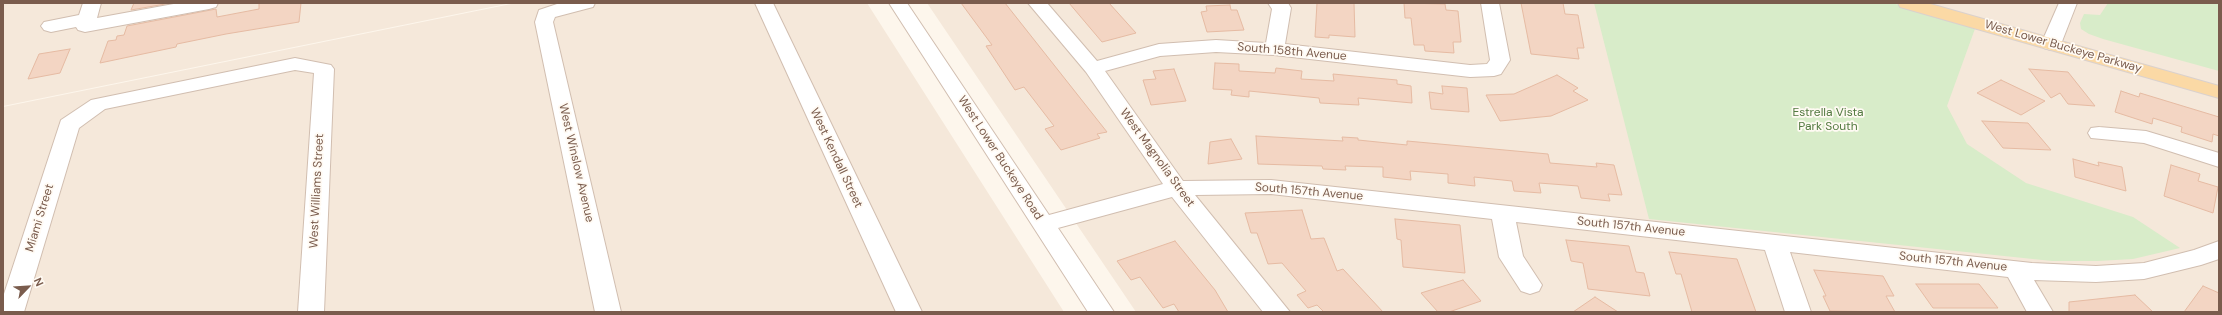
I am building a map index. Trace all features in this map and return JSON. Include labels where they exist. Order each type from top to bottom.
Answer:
[{"type":"main road","name":"West Lower Buckeye Parkway","points":[[1907,3],[2219,76]]},
{"type":"main road","name":"West Lower Buckeye Parkway","points":[[1954,3],[2053,38],[2219,92]]},
{"type":"street","points":[[51,26],[88,16],[209,3]]},
{"type":"street","name":"West Winslow Avenue","points":[[586,3],[558,9],[546,14],[544,22],[608,312]]},
{"type":"street","name":"West Kendall Street","points":[[764,3],[909,312]]},
{"type":"street","name":"West Lower Buckeye Road","points":[[898,3],[1101,312]]},
{"type":"street","name":"West Magnolia Street","points":[[1037,3],[1093,68],[1177,188],[1277,312]]},
{"type":"street","points":[[1274,49],[1282,8],[1277,3]]},
{"type":"street","name":"South 158th Avenue","points":[[1093,68],[1159,50],[1216,46],[1274,49],[1470,71],[1494,70],[1500,60],[1490,3]]},
{"type":"street","points":[[2053,38],[2068,3]]},
{"type":"street","name":"Miami Street","points":[[11,312],[69,125],[98,104],[295,64],[324,69]]},
{"type":"street","name":"West Williams Street","points":[[311,312],[324,69]]},
{"type":"street","points":[[2099,133],[2146,137],[2219,160]]},
{"type":"street","name":"South 157th Avenue","points":[[1044,224],[1177,188],[1271,187],[2016,269],[2096,274],[2120,273],[2144,271],[2213,258]]},
{"type":"street","points":[[1502,212],[1511,257],[1530,285]]},
{"type":"street","points":[[1775,242],[1798,312]]},
{"type":"street","points":[[2016,269],[2040,312]]},
{"type":"shaded area","points":[[3,3],[511,3],[3,106]]},
{"type":"shaded area","points":[[516,3],[867,3],[1064,312],[3,312],[3,107]]},
{"type":"shaded area","points":[[927,3],[2219,3],[2219,312],[1136,312]]},
{"type":"green space","name":"Estrella Vista Park South","points":[[1594,3],[1892,3],[1976,26],[1947,106],[1967,144],[2026,183],[2133,217],[2180,248],[2133,259],[2052,261],[1649,219]]},
{"type":"green space","points":[[2108,3],[2219,3],[2219,71],[2103,39],[2089,34],[2081,29],[2080,23],[2084,14],[2100,15]]},
{"type":"building","points":[[134,3],[171,3],[131,10]]},
{"type":"building","points":[[259,3],[301,3],[299,22],[177,44],[176,47],[100,63],[108,41],[116,40],[117,36],[124,35],[127,26],[216,9],[217,17],[259,9]]},
{"type":"building","points":[[961,3],[1005,3],[1107,132],[1097,134],[1100,138],[1061,150],[1045,129],[1054,126],[1024,87],[1015,90],[986,46],[992,45]]},
{"type":"building","points":[[1069,3],[1109,3],[1136,33],[1102,42]]},
{"type":"building","points":[[1317,3],[1354,3],[1355,37],[1329,35],[1329,38],[1315,37]]},
{"type":"building","points":[[1404,3],[1445,4],[1446,10],[1458,11],[1461,42],[1453,42],[1454,53],[1425,51],[1424,45],[1414,45],[1411,18],[1405,18]]},
{"type":"building","points":[[1521,3],[1563,3],[1565,14],[1578,15],[1584,48],[1577,48],[1579,59],[1531,54]]},
{"type":"building","points":[[1230,5],[1231,10],[1237,10],[1244,30],[1207,32],[1201,12],[1207,11],[1206,6]]},
{"type":"building","points":[[70,49],[60,73],[28,79],[39,54]]},
{"type":"building","points":[[1215,63],[1239,64],[1239,71],[1275,73],[1276,68],[1302,71],[1301,79],[1334,81],[1333,74],[1397,80],[1397,84],[1411,86],[1412,103],[1358,98],[1359,105],[1320,103],[1319,98],[1249,91],[1249,97],[1231,95],[1232,90],[1213,89]]},
{"type":"building","points":[[1174,69],[1186,101],[1151,105],[1143,80],[1156,79],[1153,71]]},
{"type":"building","points":[[2029,69],[2068,72],[2095,106],[2068,104],[2060,93],[2051,98]]},
{"type":"building","points":[[1557,75],[1578,88],[1573,91],[1588,100],[1551,116],[1500,121],[1486,95],[1514,94]]},
{"type":"building","points":[[2001,80],[2045,101],[2021,115],[1977,93]]},
{"type":"building","points":[[1442,86],[1467,88],[1469,112],[1431,109],[1429,92],[1443,94]]},
{"type":"building","points":[[2121,91],[2139,97],[2140,93],[2219,117],[2219,136],[2213,134],[2212,142],[2181,132],[2182,127],[2153,118],[2152,124],[2115,112]]},
{"type":"building","points":[[1982,121],[2028,123],[2051,150],[2003,148]]},
{"type":"building","points":[[1256,136],[1343,141],[1342,137],[1407,145],[1407,141],[1548,154],[1550,163],[1597,167],[1596,163],[1614,165],[1622,195],[1608,194],[1610,201],[1581,198],[1578,186],[1539,183],[1541,193],[1514,191],[1512,181],[1474,177],[1475,186],[1448,183],[1448,174],[1410,171],[1411,180],[1383,177],[1383,167],[1345,166],[1346,170],[1323,169],[1322,166],[1258,164]]},
{"type":"building","points":[[1231,139],[1242,159],[1208,164],[1210,142]]},
{"type":"building","points":[[2073,159],[2099,166],[2098,162],[2122,167],[2126,191],[2075,177]]},
{"type":"building","points":[[2171,165],[2200,174],[2198,181],[2218,187],[2213,213],[2164,196]]},
{"type":"building","points":[[1302,210],[1311,239],[1324,238],[1337,271],[1343,269],[1383,312],[1324,312],[1317,305],[1308,308],[1297,295],[1306,291],[1282,263],[1268,264],[1257,233],[1251,233],[1245,213]]},
{"type":"building","points":[[1395,219],[1460,225],[1465,273],[1403,267],[1401,240],[1397,239]]},
{"type":"building","points":[[1566,240],[1629,246],[1636,272],[1644,273],[1650,296],[1588,289],[1583,263],[1571,261]]},
{"type":"building","points":[[1175,241],[1215,290],[1228,312],[1179,312],[1174,304],[1163,308],[1140,277],[1131,280],[1117,261]]},
{"type":"building","points":[[1669,252],[1737,259],[1756,312],[1692,312],[1681,274],[1676,274]]},
{"type":"building","points":[[1814,270],[1883,276],[1894,296],[1886,296],[1895,312],[1830,311],[1823,296],[1826,296]]},
{"type":"building","points":[[1463,280],[1481,301],[1449,312],[1438,312],[1421,293]]},
{"type":"building","points":[[1916,284],[1979,284],[1998,308],[1933,308]]},
{"type":"building","points":[[2203,286],[2219,293],[2219,312],[2184,312]]},
{"type":"building","points":[[2135,295],[2153,312],[2069,312],[2069,302]]},
{"type":"building","points":[[1595,297],[1618,312],[1573,312]]}]
